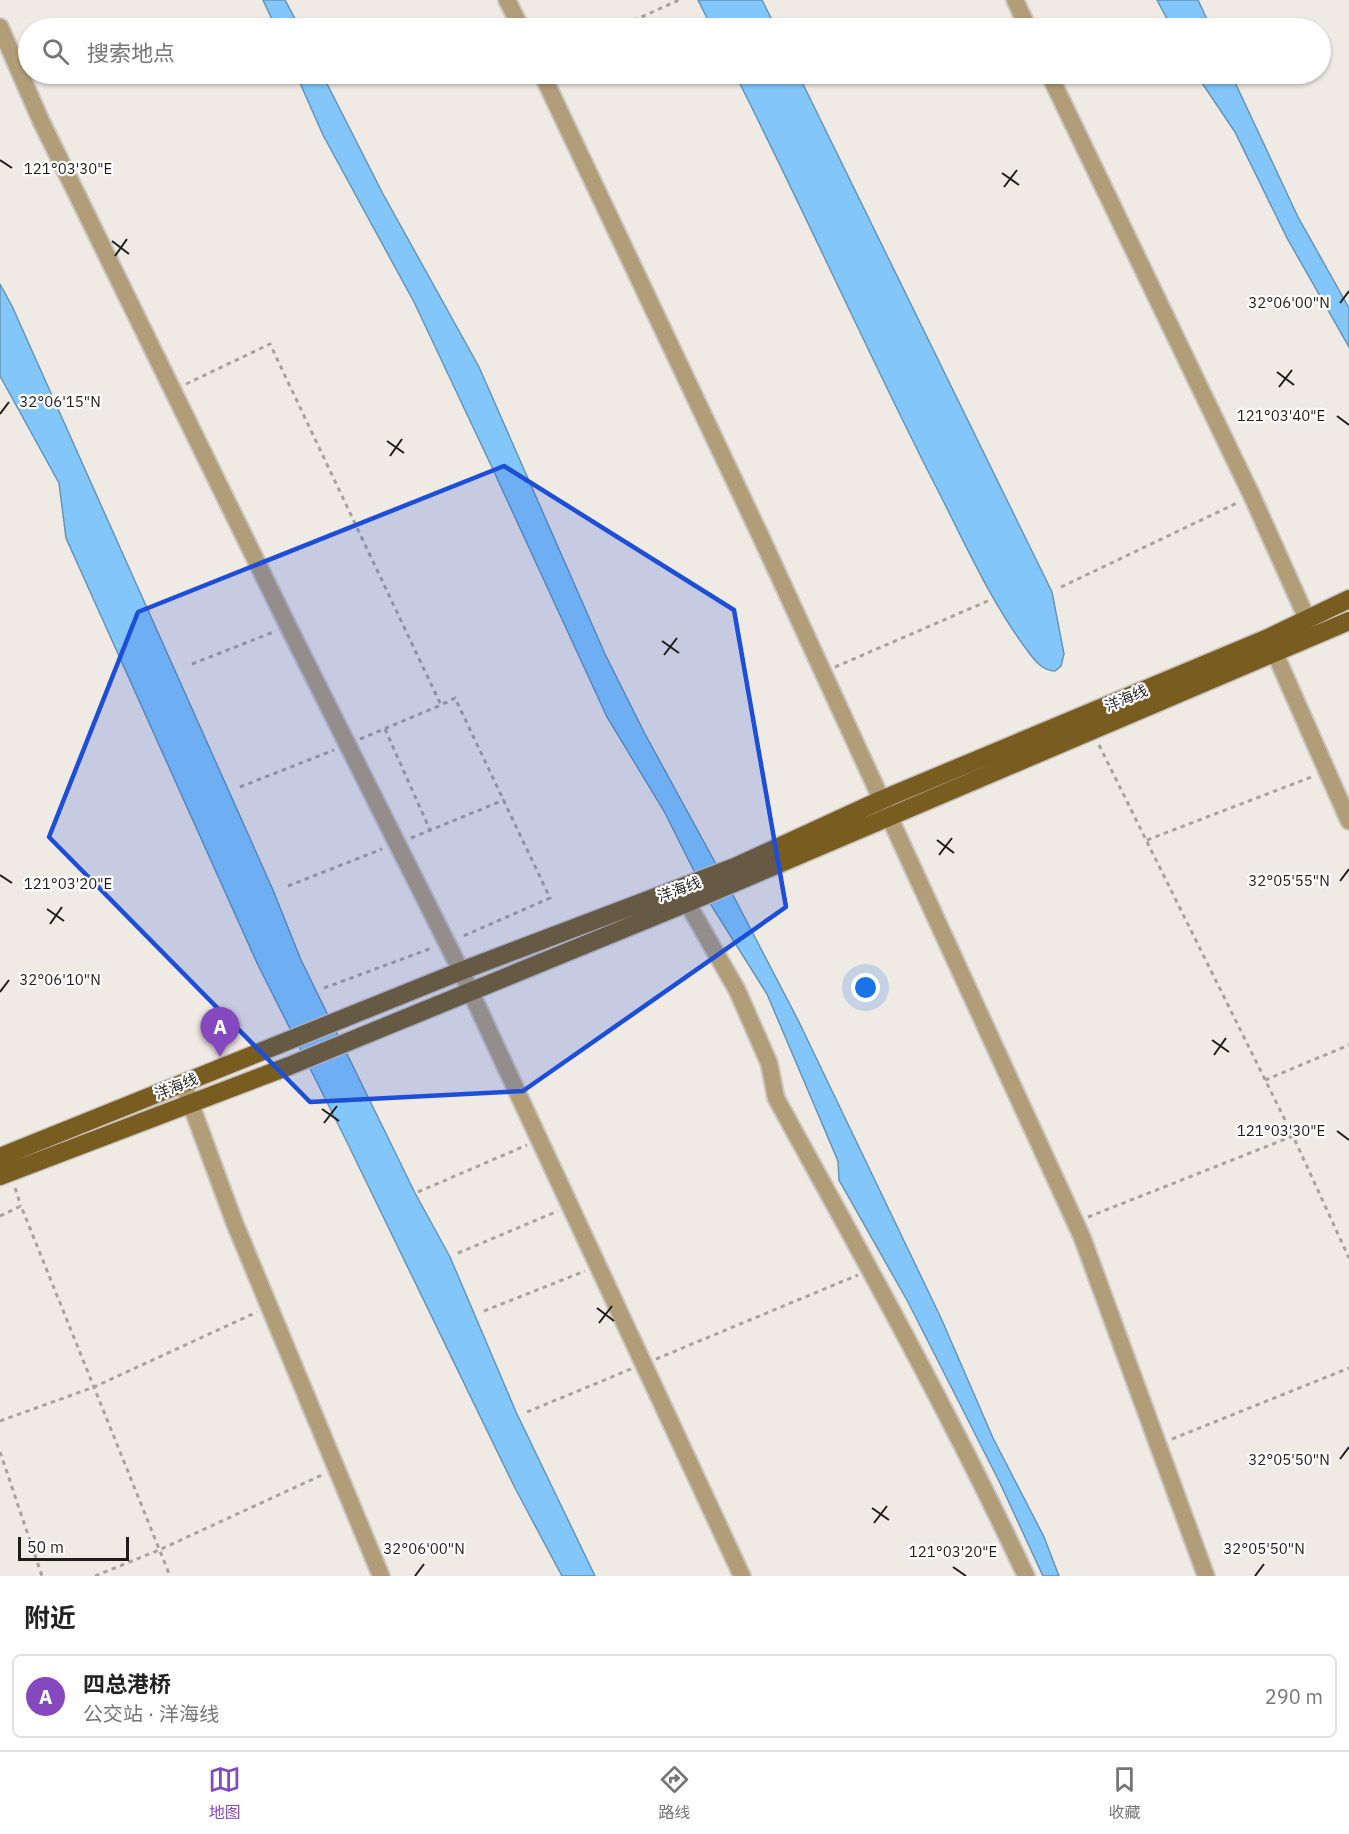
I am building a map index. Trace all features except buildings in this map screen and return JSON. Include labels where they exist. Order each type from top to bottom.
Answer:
[{"type":"main road","name":"洋海线","points":[[885,809],[1092,731],[1272,646],[1307,620],[1349,599]]},
{"type":"main road","name":"洋海线","points":[[0,1176],[289,1066],[471,992],[688,894],[885,809],[1272,646],[1315,637],[1349,621]]},
{"type":"main road","name":"洋海线","points":[[0,1156],[461,971],[688,894]]},
{"type":"street","points":[[507,0],[516,18]]},
{"type":"street","points":[[1015,0],[1023,18]]},
{"type":"street","points":[[0,27],[18,68]]},
{"type":"street","points":[[25,84],[288,626],[461,971],[742,1576]]},
{"type":"street","points":[[547,84],[751,515],[1076,1222],[1206,1576]]},
{"type":"street","points":[[1054,84],[1252,496],[1315,637]]},
{"type":"street","points":[[1272,646],[1349,821]]},
{"type":"street","points":[[688,894],[769,1063],[776,1098],[871,1270],[987,1493],[1026,1576]]},
{"type":"street","points":[[183,1083],[235,1224],[381,1576]]},
{"type":"path","points":[[639,18],[679,0]]},
{"type":"path","points":[[174,390],[270,344],[441,705],[455,698],[550,898],[446,943],[324,988]]},
{"type":"path","points":[[1061,587],[1252,496]]},
{"type":"path","points":[[822,672],[990,600]]},
{"type":"path","points":[[192,664],[288,626]]},
{"type":"path","points":[[385,729],[429,830]]},
{"type":"path","points":[[1092,731],[1293,1136],[1349,1258]]},
{"type":"path","points":[[1147,840],[1327,772]]},
{"type":"path","points":[[1265,1080],[1349,1045]]},
{"type":"path","points":[[1076,1222],[1293,1136]]},
{"type":"path","points":[[418,1192],[539,1139]]},
{"type":"path","points":[[0,1216],[21,1206],[170,1576]]},
{"type":"path","points":[[458,1253],[570,1206]]},
{"type":"path","points":[[484,1311],[598,1265]]},
{"type":"path","points":[[527,1412],[871,1270]]},
{"type":"path","points":[[0,1421],[94,1387],[269,1307]]},
{"type":"path","points":[[1159,1444],[1349,1368]]},
{"type":"path","points":[[0,1452],[42,1576]]},
{"type":"path","points":[[95,1576],[159,1550],[336,1468]]},
{"type":"highlighted area","points":[[504,466],[734,610],[786,907],[523,1091],[310,1102],[49,837],[138,612]]},
{"type":"water","points":[[263,0],[285,0],[295,18],[271,18]]},
{"type":"water","points":[[698,0],[762,0],[771,18],[707,18]]},
{"type":"water","points":[[1157,0],[1198,0],[1206,18],[1167,18]]},
{"type":"water","points":[[300,84],[327,84],[383,194],[479,367],[605,654],[645,734],[798,1020],[941,1318],[993,1438],[1044,1537],[1059,1576],[1043,1576],[1000,1483],[908,1302],[839,1180],[838,1161],[767,994],[711,905],[664,811],[607,717],[414,302],[323,135]]},
{"type":"water","points":[[740,84],[803,84],[1052,592],[1064,654],[1061,666],[1055,671],[1043,667],[1033,658],[988,588],[907,429]]},
{"type":"water","points":[[1203,84],[1236,84],[1298,217],[1349,308],[1349,347],[1287,238],[1235,132]]},
{"type":"water","points":[[0,284],[12,306],[273,890],[301,960],[415,1193],[450,1257],[516,1412],[595,1576],[562,1576],[515,1488],[258,965],[66,538],[59,483],[0,376]]},
{"type":"place","name":"四总港桥","points":[[220,1057]]}]
